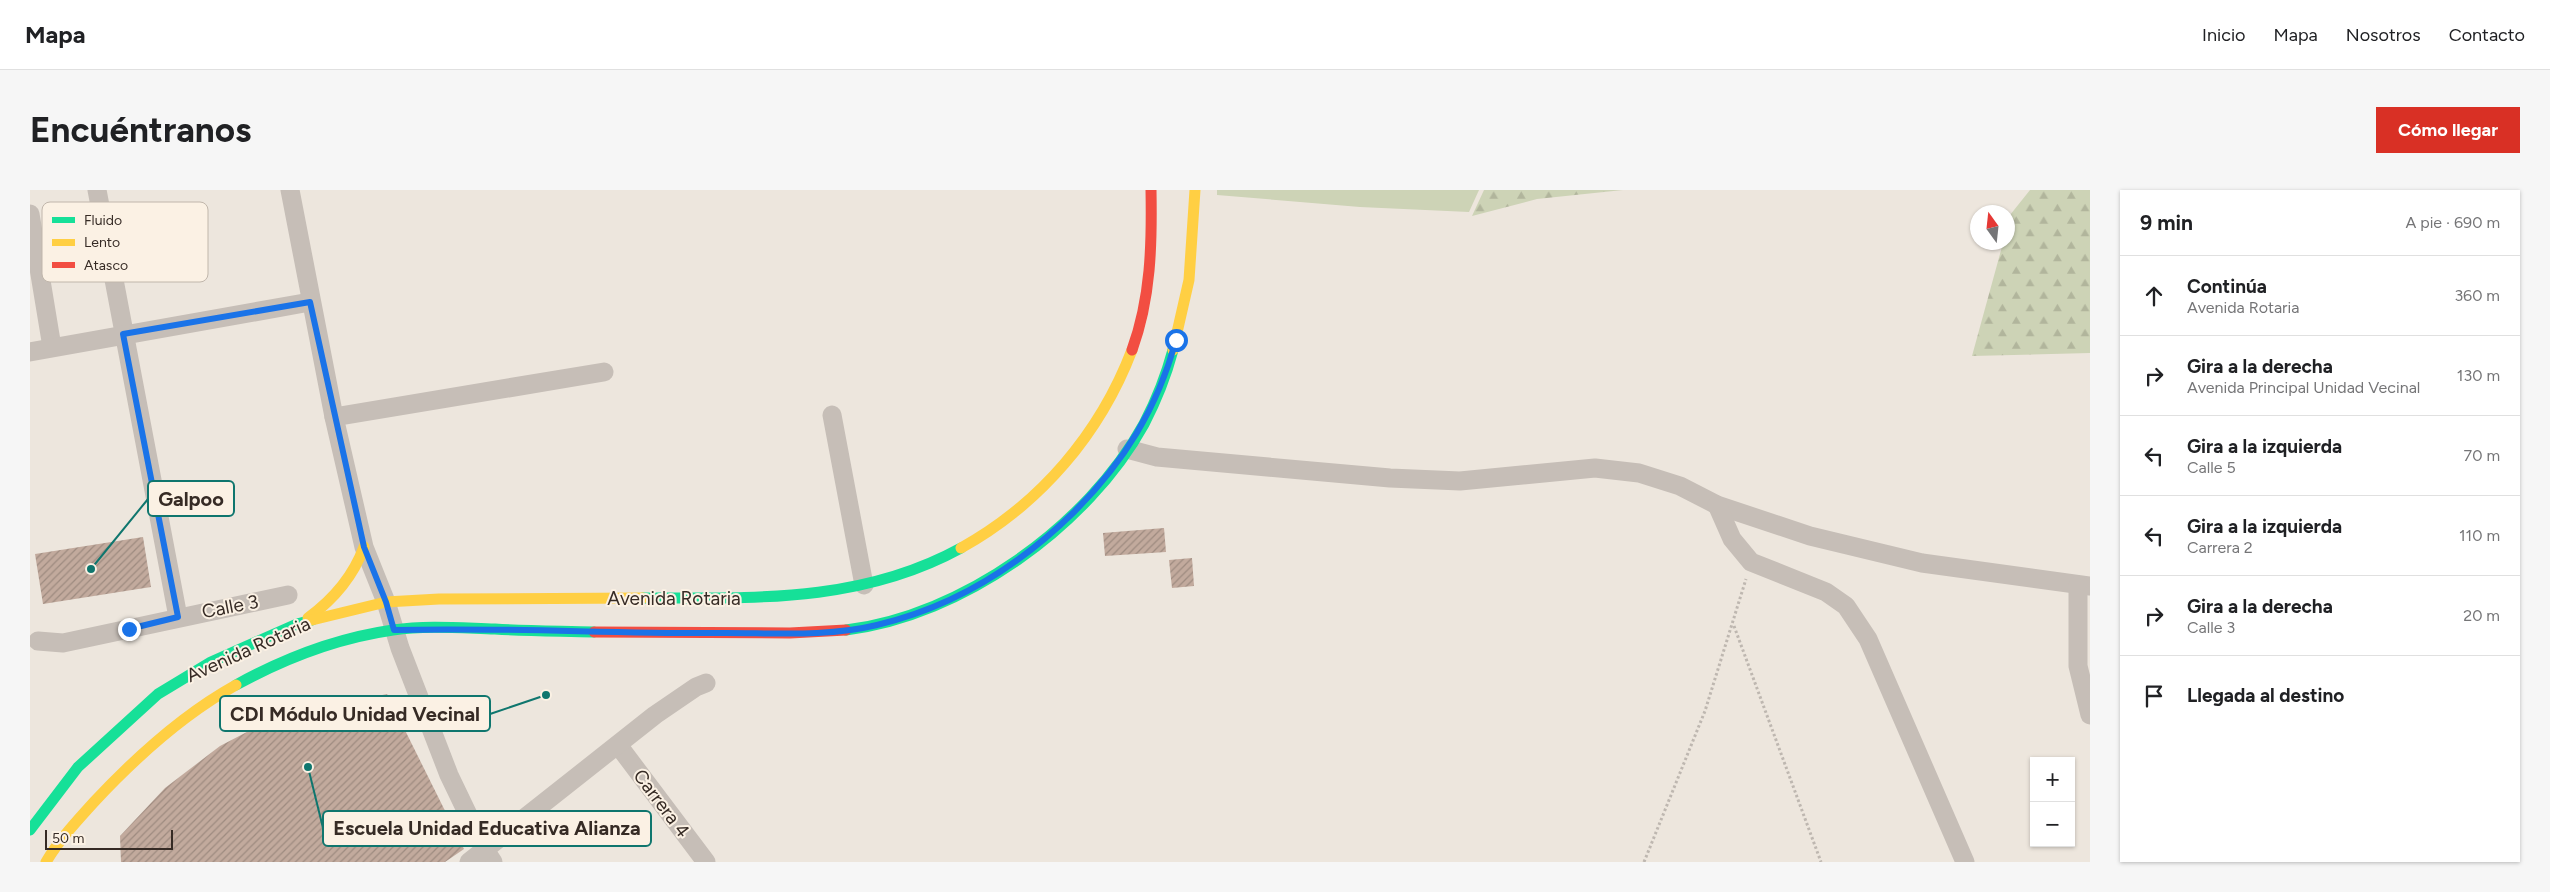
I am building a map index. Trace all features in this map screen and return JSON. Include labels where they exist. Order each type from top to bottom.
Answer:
[{"type":"main road","name":"Avenida Rotaria","points":[[30,830],[78,767],[158,694],[211,662],[297,624],[386,602],[439,599],[758,598],[864,585],[913,569],[954,551],[1006,520],[1063,464],[1112,396],[1144,307],[1151,264],[1151,190]]},
{"type":"main road","name":"Avenida Rotaria","points":[[46,862],[54,848],[110,782],[180,719],[236,685],[301,654],[337,642],[394,630],[828,633],[878,625],[938,605],[985,584],[1016,562],[1057,528],[1089,497],[1127,449],[1143,425],[1166,377],[1186,300],[1196,219],[1195,190]]},
{"type":"main road","points":[[297,624],[310,617],[334,595],[353,570],[364,547]]},
{"type":"street","points":[[290,190],[310,302],[364,547],[386,602],[419,702],[449,774],[489,856]]},
{"type":"street","points":[[30,214],[52,347]]},
{"type":"street","points":[[114,282],[178,617]]},
{"type":"street","points":[[30,352],[310,302]]},
{"type":"street","points":[[334,417],[604,372]]},
{"type":"street","points":[[832,415],[864,585]]},
{"type":"street","points":[[1127,449],[1157,457],[1390,478],[1460,481],[1595,468],[1639,473],[1680,486],[1717,505],[1810,536],[1922,563],[2084,585],[2078,666],[2090,715]]},
{"type":"street","points":[[1717,505],[1732,539],[1751,562],[1826,592],[1846,606],[1868,639],[1964,862]]},
{"type":"street","name":"Calle 3","points":[[33,642],[63,643],[288,595]]},
{"type":"street","points":[[469,862],[489,856],[655,715],[701,685]]},
{"type":"street","name":"Carrera 4","points":[[618,745],[706,862]]},
{"type":"path","points":[[1644,862],[1705,711],[1734,625],[1751,562]]},
{"type":"path","points":[[1734,625],[1821,862]]},
{"type":"green space","points":[[1217,190],[1479,190],[1469,212],[1360,207],[1217,195]]},
{"type":"green space","points":[[1484,190],[1623,190],[1537,199],[1472,216]]},
{"type":"green space","points":[[2030,190],[2090,190],[2090,353],[1972,356],[2001,250],[2015,250],[2015,209]]},
{"type":"building","points":[[1164,528],[1166,552],[1105,556],[1103,533]]},
{"type":"building","points":[[143,537],[151,587],[43,604],[35,554]]},
{"type":"building","points":[[1192,558],[1194,586],[1172,588],[1169,560]]},
{"type":"building","points":[[387,694],[464,849],[445,862],[121,862],[120,836],[165,788],[220,746],[276,717]]},
{"type":"traffic: fast","points":[[846,630],[890,621],[934,606],[976,586],[1018,560],[1056,530],[1090,497],[1120,462],[1144,424],[1157,397],[1173,350]]},
{"type":"traffic: fast","points":[[643,598],[766,597],[846,588],[885,579],[923,566],[961,548]]},
{"type":"traffic: fast","points":[[30,830],[78,767],[158,694],[211,662],[297,624],[312,620]]},
{"type":"traffic: fast","points":[[236,685],[273,666],[312,650],[352,638],[393,630],[444,627],[594,632]]},
{"type":"traffic: slow","points":[[1173,350],[1189,280],[1195,190]]},
{"type":"traffic: slow","points":[[961,548],[1017,510],[1064,464],[1085,438],[1103,410],[1119,381],[1132,350]]},
{"type":"traffic: slow","points":[[308,618],[342,587],[360,558],[364,547]]},
{"type":"traffic: slow","points":[[312,620],[386,602],[439,599],[643,598]]},
{"type":"traffic: slow","points":[[46,862],[62,838],[81,816],[143,753],[178,723],[236,685]]},
{"type":"traffic: jam","points":[[1132,350],[1147,291],[1151,230],[1151,190]]},
{"type":"traffic: jam","points":[[594,632],[790,633],[846,630]]},
{"type":"place","name":"Galpoo","points":[[91,569]]},
{"type":"place","name":"CDI Módulo Unidad Vecinal","points":[[546,695]]},
{"type":"place","name":"Escuela Unidad Educativa Alianza","points":[[308,767]]},
{"type":"route","points":[[129,629],[178,617],[123,334],[310,302],[364,547],[386,602],[394,630],[447,629],[700,634],[828,633],[878,625],[938,605],[985,584],[1024,556],[1057,528],[1095,491],[1143,425],[1166,377],[1176,340]]}]
